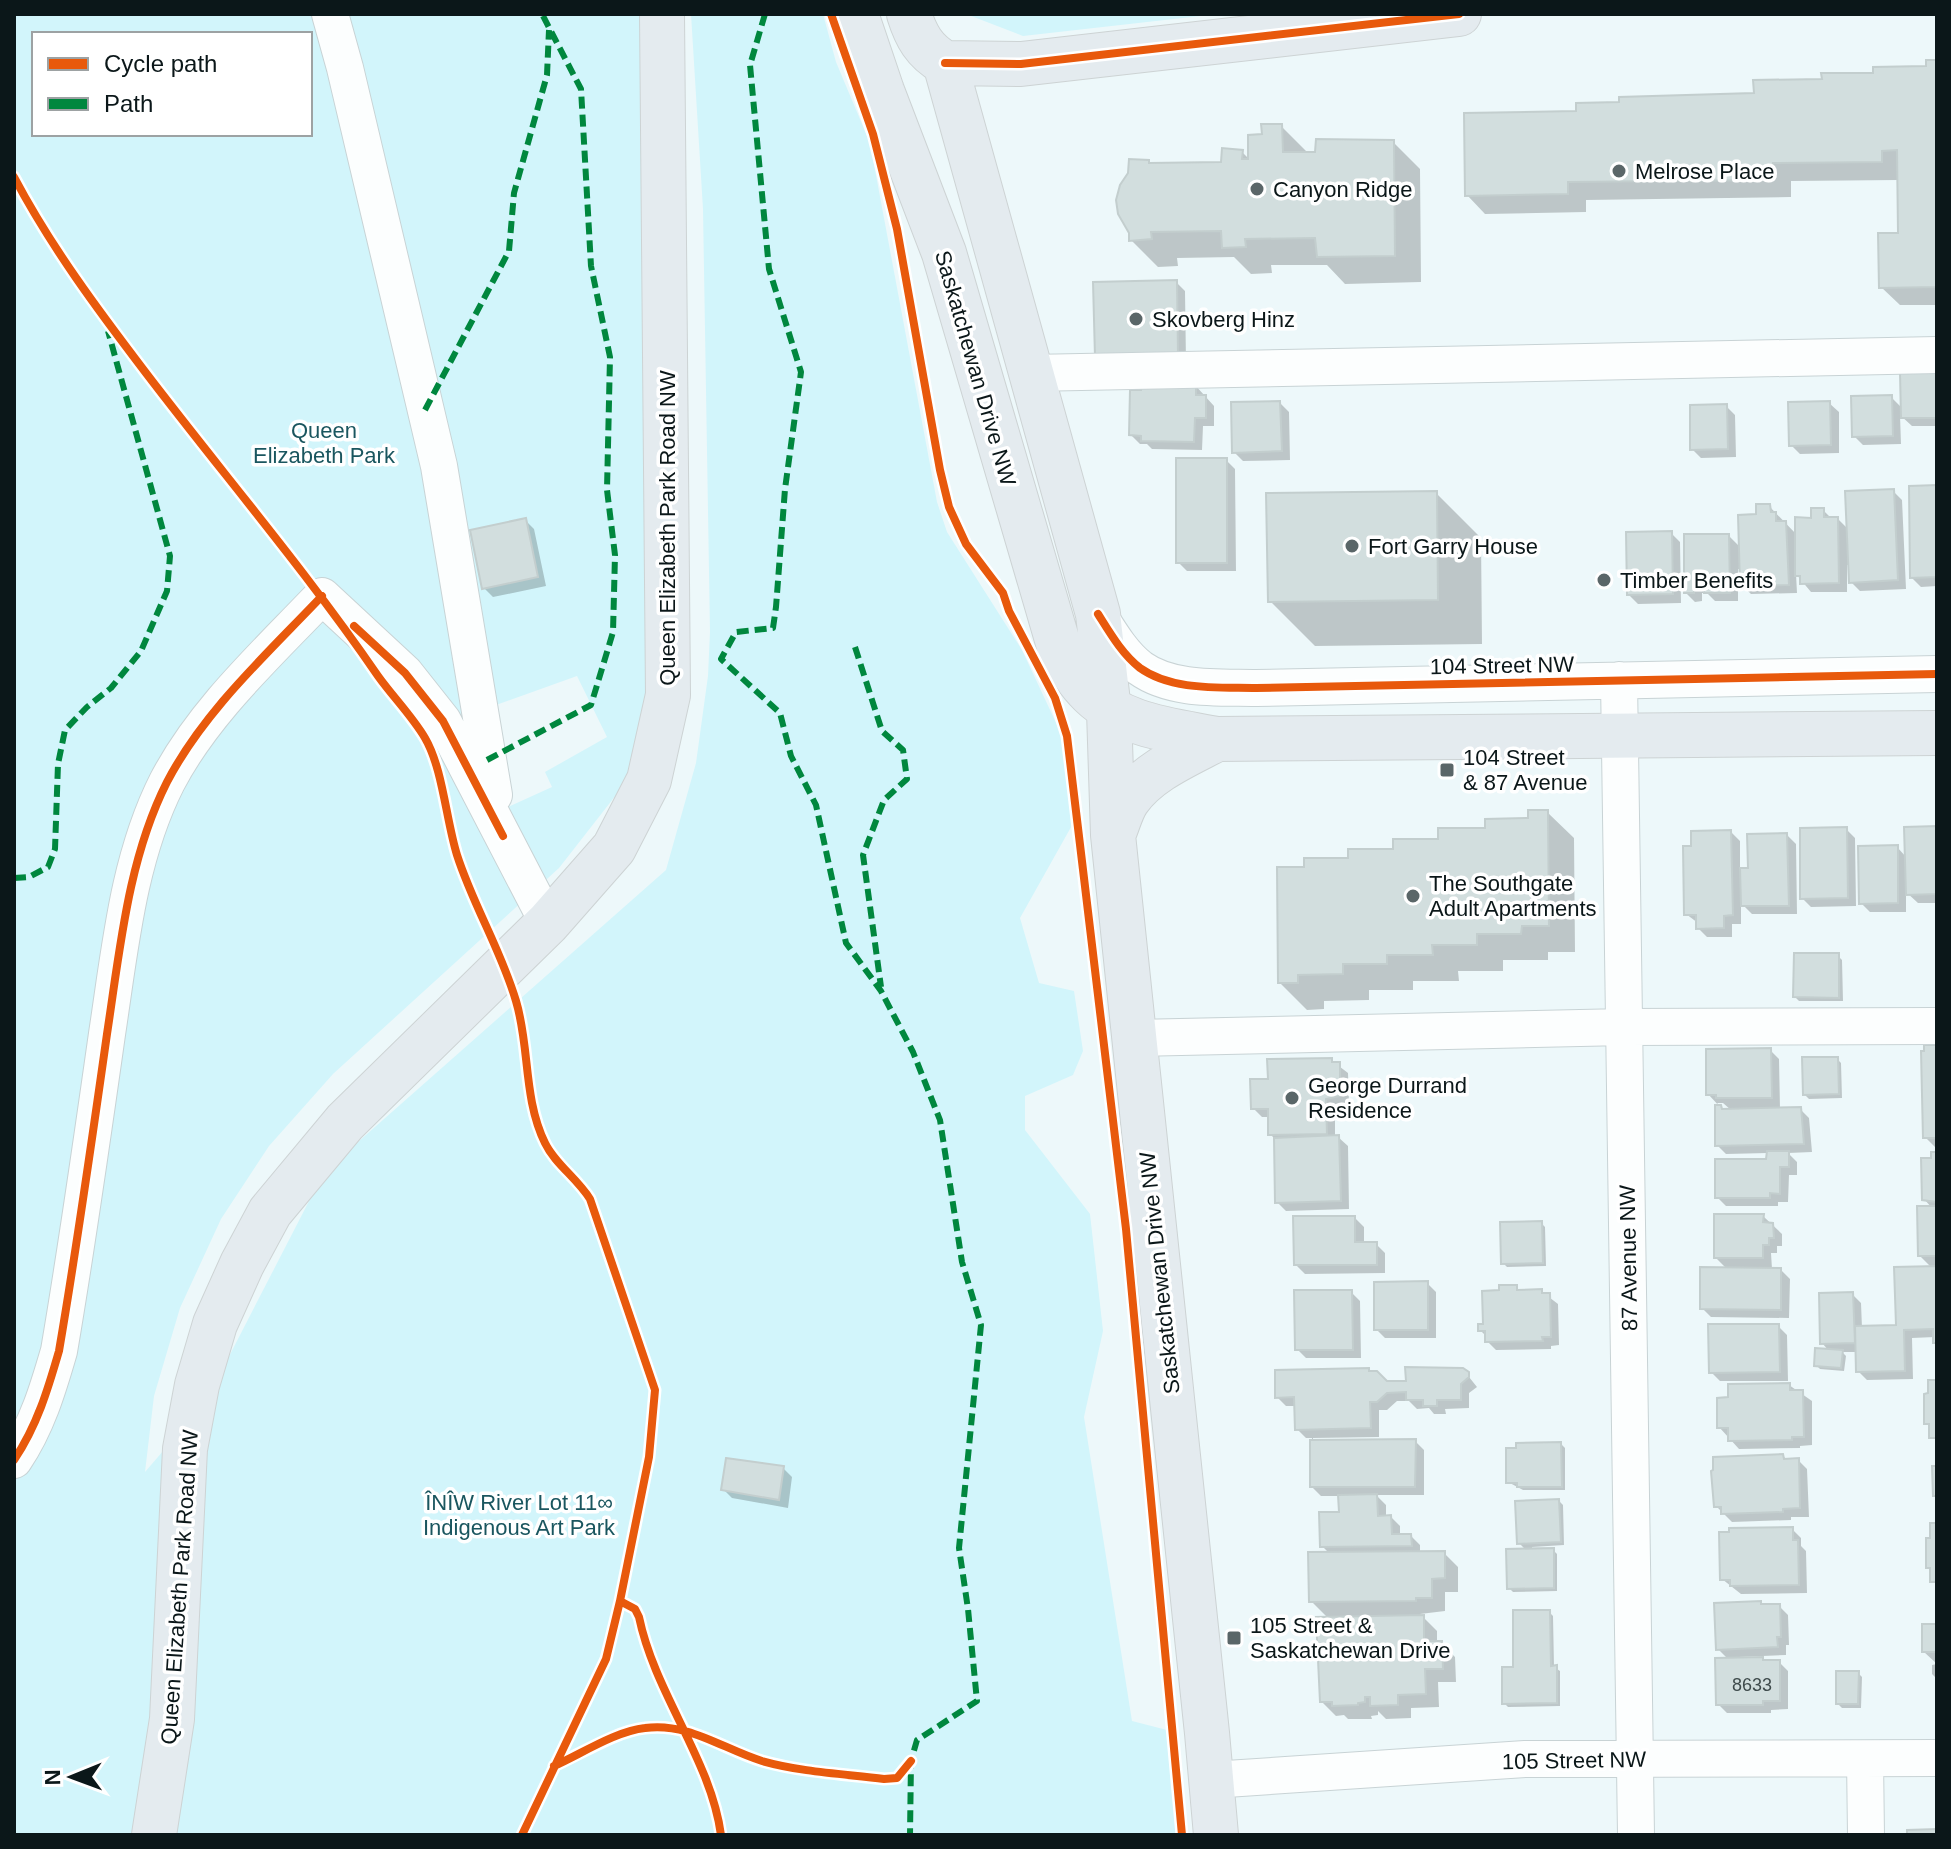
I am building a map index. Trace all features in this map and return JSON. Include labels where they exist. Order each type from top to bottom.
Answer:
[{"type":"main road","name":"Queen Elizabeth Park Road NW","points":[[154,1835],[172,1719],[185,1449],[197,1385],[215,1324],[242,1264],[270,1212],[326,1144],[384,1082],[548,923],[614,848],[649,780],[668,695],[662,14]]},
{"type":"main road","name":"Saskatchewan Drive NW","points":[[856,14],[886,103],[944,253],[1061,653],[1085,689],[1109,711]]},
{"type":"main road","points":[[909,14],[915,34],[930,55],[945,63],[1021,64],[1459,14]]},
{"type":"main road","name":"Saskatchewan Drive NW","points":[[945,63],[1098,614],[1109,711],[1113,835],[1216,1835]]},
{"type":"main road","points":[[944,253],[934,154],[945,63]]},
{"type":"main road","points":[[1109,711],[1142,724],[1217,739],[1937,733]]},
{"type":"main road","points":[[1113,835],[1128,800],[1146,782],[1168,765],[1217,739]]},
{"type":"street","points":[[330,14],[439,466],[487,760],[503,836]]},
{"type":"street","points":[[1030,373],[1937,355]]},
{"type":"street","points":[[14,1460],[37,1418],[59,1351],[133,877],[147,828],[166,784],[208,720],[322,596],[405,673],[443,721],[548,923]]},
{"type":"street","name":"104 Street NW","points":[[1098,614],[1114,640],[1141,668],[1165,680],[1194,686],[1256,688],[1937,674]]},
{"type":"street","name":"87 Avenue NW","points":[[1619,680],[1636,1835]]},
{"type":"street","points":[[1135,1038],[1625,1027],[1937,1026]]},
{"type":"street","name":"105 Street NW","points":[[1211,1780],[1525,1759],[1937,1758]]},
{"type":"street","points":[[1865,1759],[1866,1835]]},
{"type":"green space","points":[[14,14],[642,14],[647,700],[627,781],[559,868],[333,1074],[269,1146],[221,1219],[180,1308],[154,1396],[145,1472],[206,1401],[324,1172],[666,870],[696,763],[708,676],[710,632],[703,209],[691,14],[823,14],[836,62],[870,143],[937,502],[947,532],[1022,650],[1066,744],[1075,820],[1020,918],[1039,983],[1074,991],[1083,1051],[1073,1075],[1025,1096],[1025,1130],[1090,1214],[1103,1331],[1084,1417],[1132,1721],[1167,1730],[1176,1835],[14,1835]],"holes":[[[577,676],[607,737],[545,772],[552,787],[497,812],[479,711]]]},
{"type":"green space","points":[[966,14],[1218,14],[1023,36]]},
{"type":"building","name":"Melrose Place","points":[[1926,60],[1937,60],[1937,287],[1879,288],[1878,233],[1898,233],[1897,150],[1882,151],[1882,162],[1773,163],[1774,180],[1568,182],[1568,194],[1465,196],[1464,113],[1576,111],[1576,103],[1619,102],[1619,97],[1754,93],[1753,80],[1822,79],[1821,73],[1873,73],[1873,67],[1926,66]]},
{"type":"building","name":"Canyon Ridge","points":[[1261,124],[1282,124],[1283,152],[1315,152],[1316,139],[1394,140],[1395,256],[1317,257],[1315,238],[1245,239],[1246,247],[1222,248],[1221,231],[1151,232],[1152,239],[1129,241],[1129,233],[1118,214],[1116,200],[1120,185],[1128,173],[1129,159],[1149,160],[1149,163],[1221,162],[1222,148],[1243,150],[1242,159],[1248,159],[1248,135],[1262,134]]},
{"type":"building","name":"Skovberg Hinz","points":[[1177,280],[1178,355],[1095,357],[1093,282]]},
{"type":"building","points":[[1937,372],[1937,418],[1901,418],[1900,373]]},
{"type":"building","points":[[1141,382],[1196,383],[1196,395],[1206,395],[1206,418],[1195,418],[1194,442],[1141,441],[1141,436],[1129,435],[1130,390],[1141,390]]},
{"type":"building","points":[[1892,395],[1893,436],[1852,437],[1851,396]]},
{"type":"building","points":[[1280,401],[1282,451],[1232,453],[1231,402]]},
{"type":"building","points":[[1830,401],[1831,445],[1789,446],[1788,402]]},
{"type":"building","points":[[1727,404],[1728,449],[1690,450],[1690,405]]},
{"type":"building","points":[[1176,458],[1227,458],[1227,563],[1176,563]]},
{"type":"building","points":[[1937,485],[1937,577],[1910,578],[1909,486]]},
{"type":"building","points":[[1894,489],[1898,580],[1849,583],[1845,491]]},
{"type":"building","name":"Fort Garry House","points":[[1437,491],[1438,600],[1268,602],[1266,493]]},
{"type":"building","points":[[1756,504],[1770,504],[1771,512],[1776,512],[1776,521],[1786,521],[1789,585],[1740,586],[1738,515],[1756,514]]},
{"type":"building","points":[[1811,508],[1824,508],[1824,517],[1838,517],[1839,583],[1800,584],[1800,576],[1795,576],[1795,517],[1811,518]]},
{"type":"building","points":[[526,518],[538,577],[482,589],[470,530]]},
{"type":"building","points":[[1672,531],[1673,594],[1627,595],[1626,532]]},
{"type":"building","points":[[1684,534],[1729,534],[1730,593],[1704,593],[1704,584],[1694,584],[1694,593],[1684,593]]},
{"type":"building","name":"The Southgate Adult Apartments","points":[[1528,810],[1548,810],[1549,926],[1522,926],[1521,934],[1477,934],[1477,945],[1432,945],[1433,955],[1387,955],[1387,964],[1343,964],[1343,974],[1298,975],[1298,983],[1278,983],[1277,867],[1304,867],[1304,858],[1348,858],[1348,849],[1393,849],[1393,839],[1438,839],[1438,828],[1485,828],[1485,819],[1528,818]]},
{"type":"building","points":[[1937,826],[1937,894],[1906,895],[1904,827]]},
{"type":"building","points":[[1847,827],[1848,898],[1800,899],[1800,828]]},
{"type":"building","points":[[1731,830],[1733,915],[1724,916],[1724,928],[1696,929],[1696,915],[1684,915],[1683,846],[1691,846],[1691,831]]},
{"type":"building","points":[[1787,833],[1789,906],[1741,906],[1740,868],[1748,868],[1747,834]]},
{"type":"building","points":[[1898,845],[1898,903],[1859,904],[1858,846]]},
{"type":"building","points":[[1794,953],[1839,953],[1839,998],[1793,997]]},
{"type":"building","points":[[1924,1045],[1937,1045],[1937,1138],[1923,1138],[1921,1051],[1924,1051]]},
{"type":"building","points":[[1771,1048],[1772,1098],[1716,1098],[1716,1095],[1706,1095],[1706,1049]]},
{"type":"building","points":[[1802,1057],[1838,1057],[1839,1094],[1803,1095]]},
{"type":"building","name":"George Durrand Residence","points":[[1332,1058],[1332,1062],[1340,1062],[1340,1096],[1326,1099],[1327,1134],[1268,1135],[1268,1109],[1251,1109],[1250,1079],[1268,1079],[1267,1059]]},
{"type":"building","points":[[1715,1105],[1721,1105],[1722,1109],[1801,1107],[1804,1144],[1715,1146]]},
{"type":"building","points":[[1339,1135],[1341,1201],[1275,1203],[1274,1138]]},
{"type":"building","points":[[1767,1151],[1789,1151],[1789,1167],[1780,1167],[1780,1194],[1770,1193],[1770,1198],[1715,1198],[1715,1159],[1766,1159]]},
{"type":"building","points":[[1931,1152],[1937,1152],[1937,1202],[1922,1200],[1921,1158],[1931,1158]]},
{"type":"building","points":[[1917,1206],[1937,1206],[1937,1256],[1918,1256]]},
{"type":"building","points":[[1714,1214],[1764,1214],[1763,1222],[1773,1223],[1774,1238],[1769,1238],[1769,1245],[1763,1245],[1763,1258],[1714,1258]]},
{"type":"building","points":[[1293,1216],[1355,1216],[1355,1242],[1377,1242],[1377,1265],[1294,1265]]},
{"type":"building","points":[[1542,1221],[1543,1263],[1501,1264],[1500,1222]]},
{"type":"building","points":[[1937,1266],[1937,1343],[1933,1343],[1933,1329],[1904,1330],[1905,1371],[1856,1372],[1855,1326],[1896,1325],[1894,1267]]},
{"type":"building","points":[[1700,1267],[1781,1268],[1781,1310],[1700,1309]]},
{"type":"building","points":[[1428,1281],[1428,1330],[1374,1330],[1374,1282]]},
{"type":"building","points":[[1499,1285],[1517,1285],[1517,1290],[1542,1289],[1542,1293],[1550,1293],[1551,1337],[1542,1337],[1543,1341],[1485,1342],[1485,1331],[1478,1331],[1478,1324],[1483,1324],[1482,1291],[1499,1290]]},
{"type":"building","points":[[1294,1290],[1352,1290],[1353,1350],[1295,1350]]},
{"type":"building","points":[[1853,1292],[1855,1343],[1820,1344],[1819,1293]]},
{"type":"building","points":[[1708,1324],[1779,1324],[1780,1372],[1709,1373]]},
{"type":"building","points":[[1815,1348],[1843,1350],[1841,1368],[1814,1366]]},
{"type":"building","points":[[1405,1367],[1463,1368],[1469,1372],[1469,1377],[1461,1384],[1461,1400],[1437,1400],[1437,1406],[1423,1406],[1423,1400],[1406,1400],[1406,1392],[1387,1393],[1377,1402],[1370,1402],[1371,1428],[1295,1430],[1294,1397],[1275,1398],[1275,1370],[1369,1368],[1369,1371],[1377,1371],[1387,1381],[1406,1381]]},
{"type":"building","points":[[1928,1380],[1937,1380],[1937,1438],[1929,1438],[1929,1424],[1924,1424],[1924,1394],[1928,1393]]},
{"type":"building","points":[[1790,1383],[1790,1390],[1803,1390],[1804,1437],[1728,1441],[1728,1428],[1717,1428],[1717,1398],[1728,1397],[1728,1384]]},
{"type":"building","points":[[1416,1439],[1415,1487],[1310,1487],[1310,1440]]},
{"type":"building","points":[[1561,1442],[1562,1487],[1517,1487],[1517,1483],[1506,1483],[1506,1448],[1516,1448],[1516,1443]]},
{"type":"building","points":[[1783,1454],[1784,1459],[1799,1458],[1800,1508],[1783,1509],[1783,1512],[1721,1514],[1721,1507],[1714,1507],[1713,1457]]},
{"type":"building","points":[[726,1458],[784,1466],[779,1500],[721,1490]]},
{"type":"building","points":[[1932,1466],[1937,1466],[1937,1496],[1933,1496]]},
{"type":"building","points":[[1377,1494],[1378,1516],[1391,1515],[1392,1534],[1411,1534],[1412,1546],[1320,1547],[1319,1512],[1339,1512],[1338,1495]]},
{"type":"building","points":[[1559,1499],[1561,1542],[1517,1544],[1515,1501]]},
{"type":"building","points":[[1930,1523],[1937,1523],[1937,1582],[1930,1582],[1930,1568],[1926,1568],[1926,1538],[1930,1538]]},
{"type":"building","points":[[1793,1527],[1793,1540],[1798,1540],[1799,1585],[1730,1586],[1730,1580],[1720,1580],[1719,1532],[1729,1532],[1729,1528]]},
{"type":"building","points":[[1554,1548],[1554,1588],[1507,1589],[1506,1549]]},
{"type":"building","points":[[1445,1551],[1445,1578],[1432,1579],[1432,1598],[1416,1598],[1416,1601],[1309,1602],[1308,1552]]},
{"type":"building","points":[[1761,1601],[1761,1604],[1780,1604],[1781,1637],[1777,1637],[1778,1647],[1716,1650],[1714,1603]]},
{"type":"building","points":[[1513,1610],[1550,1610],[1551,1666],[1557,1665],[1557,1703],[1502,1704],[1502,1667],[1513,1667]]},
{"type":"building","points":[[1424,1615],[1424,1641],[1442,1641],[1443,1669],[1425,1669],[1426,1694],[1398,1695],[1398,1705],[1370,1706],[1370,1697],[1365,1697],[1365,1702],[1358,1705],[1332,1706],[1332,1702],[1320,1702],[1316,1617]]},
{"type":"building","points":[[1922,1624],[1937,1624],[1937,1652],[1922,1652]]},
{"type":"building","points":[[1763,1657],[1763,1660],[1780,1660],[1780,1701],[1763,1701],[1763,1705],[1716,1705],[1715,1658]]},
{"type":"building","points":[[1836,1671],[1859,1671],[1858,1704],[1836,1704]]},
{"type":"building","points":[[1937,1829],[1937,1835],[1907,1835],[1907,1830]]},
{"type":"marked path","points":[[487,760],[591,705],[613,632],[615,555],[607,490],[610,357],[591,266],[581,89],[542,14]]},
{"type":"marked path","points":[[765,14],[750,65],[769,269],[801,372],[785,489],[773,628],[736,632],[721,659],[780,713],[791,756],[816,805],[846,943],[881,991],[913,1052],[940,1120],[962,1262],[981,1325],[959,1548],[977,1701],[917,1740],[911,1761],[910,1835]]},
{"type":"marked path","points":[[425,410],[509,251],[514,193],[547,75],[549,30]]},
{"type":"marked path","points":[[14,878],[29,877],[48,867],[55,849],[58,764],[65,730],[111,688],[141,651],[167,591],[170,556],[108,331]]},
{"type":"marked path","points":[[855,647],[882,731],[903,750],[907,779],[884,800],[863,855],[881,987]]},
{"type":"cycle path","points":[[831,14],[873,134],[897,229],[949,507],[966,544],[1003,593],[1009,611],[1055,698],[1067,736],[1126,1229],[1182,1835]]},
{"type":"cycle path","points":[[945,63],[1021,64],[1459,14]]},
{"type":"cycle path","points":[[14,177],[43,228],[93,302],[322,599],[414,722],[431,750],[457,855],[516,1001],[538,1126],[549,1151],[590,1199],[655,1390],[649,1457],[620,1601],[635,1609],[639,1617],[657,1673],[706,1780],[721,1835]]},
{"type":"cycle path","points":[[14,1460],[35,1421],[59,1351],[121,937],[134,873],[154,811],[167,782],[199,731],[238,684],[322,596]]},
{"type":"cycle path","points":[[1098,614],[1122,650],[1140,668],[1167,681],[1196,686],[1256,688],[1937,674]]},
{"type":"cycle path","points":[[354,626],[405,673],[443,721],[503,836]]},
{"type":"cycle path","points":[[522,1835],[606,1659],[620,1601]]},
{"type":"cycle path","points":[[554,1766],[622,1734],[661,1727],[691,1733],[762,1761],[807,1770],[897,1778],[911,1761]]},
{"type":"place","name":"Melrose Place","points":[[1619,171]]},
{"type":"place","name":"Canyon Ridge","points":[[1257,189]]},
{"type":"place","name":"Skovberg Hinz","points":[[1136,319]]},
{"type":"place","name":"Fort Garry House","points":[[1352,546]]},
{"type":"place","name":"Timber Benefits","points":[[1604,580]]},
{"type":"place","name":"104 Street & 87 Avenue","points":[[1447,770]]},
{"type":"place","name":"The Southgate Adult Apartments","points":[[1413,896]]},
{"type":"place","name":"George Durrand Residence","points":[[1292,1098]]},
{"type":"place","name":"105 Street & Saskatchewan Drive","points":[[1234,1638]]},
{"type":"park label","name":"Queen Elizabeth Park","points":[[324,442]]},
{"type":"park label","name":"ÎNÎW River Lot 11∞ Indigenous Art Park","points":[[519,1514]]}]
